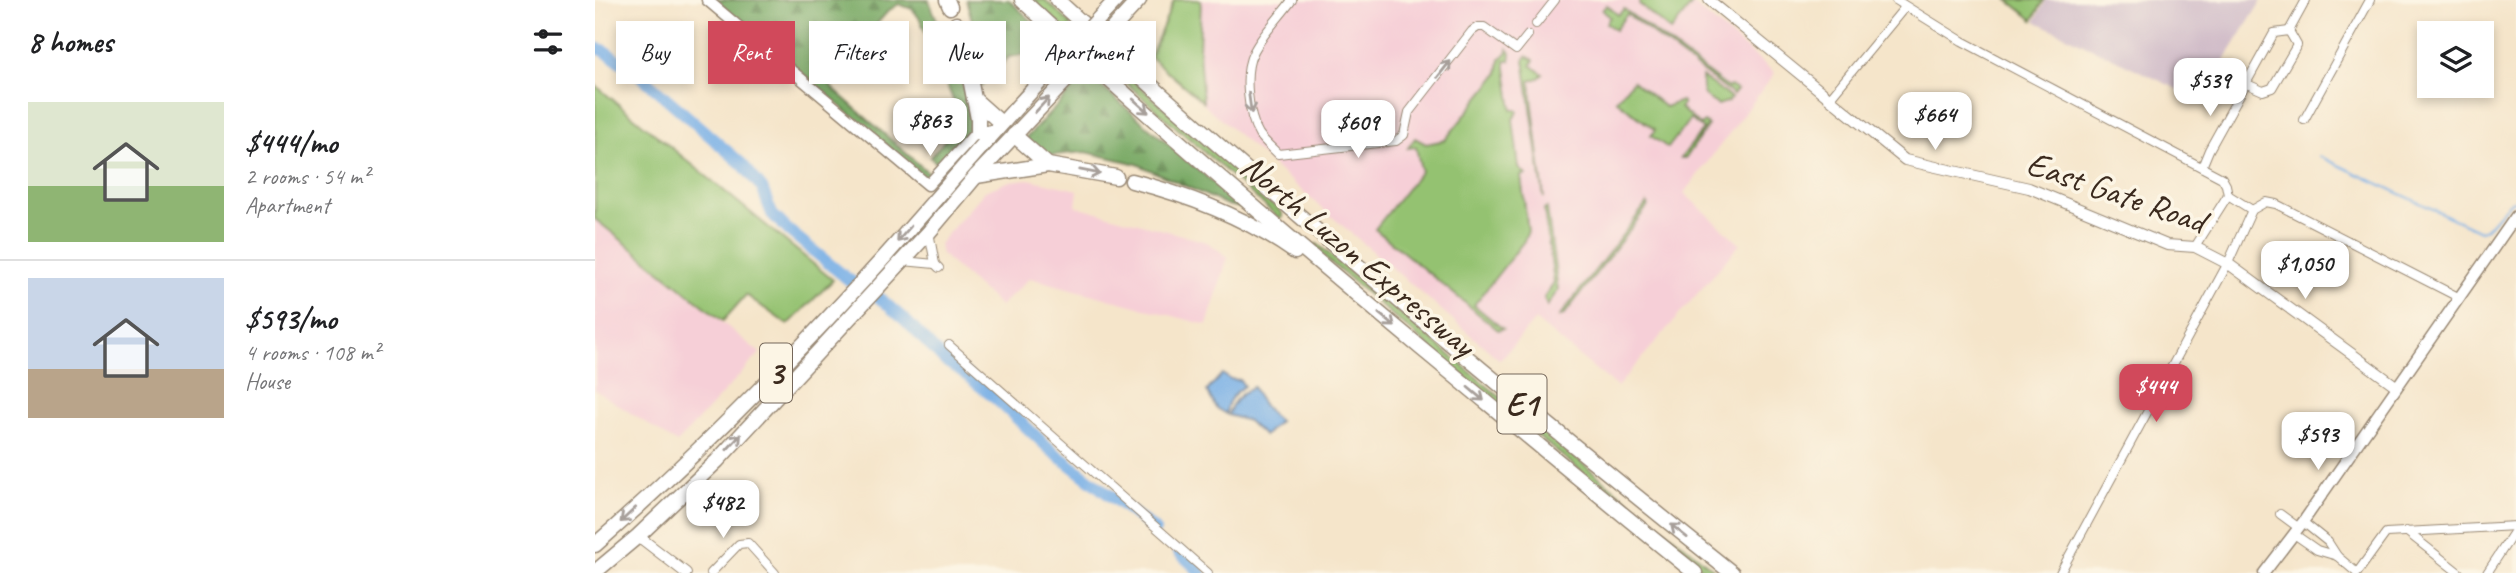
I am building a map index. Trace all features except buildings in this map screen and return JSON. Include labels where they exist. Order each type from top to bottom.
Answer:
[{"type":"highway","name":"North Luzon Expressway","points":[[1022,0],[1351,290],[1548,455],[1696,573]]},
{"type":"highway","name":"North Luzon Expressway","points":[[1057,0],[1315,230],[1562,436],[1733,573]]},
{"type":"highway","name":"3","points":[[595,572],[638,536],[715,462],[877,276],[998,126],[1116,0]]},
{"type":"highway","name":"3","points":[[877,276],[901,261],[929,232],[976,176],[1139,0]]},
{"type":"highway","points":[[967,162],[979,122],[971,84]]},
{"type":"highway","points":[[973,98],[998,126],[1014,135],[1048,165]]},
{"type":"highway","points":[[976,176],[1048,165],[1116,177]]},
{"type":"highway","points":[[1132,181],[1178,192],[1245,221],[1351,290]]},
{"type":"highway","name":"3","points":[[595,545],[848,307]]},
{"type":"highway","points":[[700,448],[715,462]]},
{"type":"highway","points":[[678,468],[694,484]]},
{"type":"main road","points":[[707,0],[928,185],[975,135],[998,126]]},
{"type":"main road","points":[[2264,573],[2273,556],[2299,528],[2516,216]]},
{"type":"street","points":[[1292,0],[1254,51],[1249,64],[1248,87],[1254,124],[1260,135],[1278,154],[1397,141],[1404,135],[1409,112],[1472,31],[1484,27],[1516,50],[1528,35]]},
{"type":"street","points":[[1536,24],[1555,0]]},
{"type":"street","name":"East Gate Road","points":[[1709,0],[1905,160],[2029,188],[2167,245],[2195,247],[2228,263],[2396,386]]},
{"type":"street","points":[[1896,0],[1962,41],[2222,178],[2227,185],[2228,195],[2195,247]]},
{"type":"street","points":[[2289,31],[2306,0]]},
{"type":"street","points":[[2304,120],[2370,0]]},
{"type":"street","points":[[1829,99],[1905,7]]},
{"type":"street","points":[[2202,167],[2274,33],[2289,31]]},
{"type":"street","points":[[2247,84],[2263,91],[2272,88],[2297,43],[2289,31]]},
{"type":"street","points":[[2228,195],[2252,210]]},
{"type":"street","points":[[2060,573],[2228,263],[2252,210],[2266,202],[2276,204],[2460,298]]},
{"type":"street","points":[[901,261],[937,266],[929,232]]},
{"type":"street","points":[[949,345],[1208,573]]},
{"type":"street","points":[[2280,514],[2331,545],[2337,556],[2357,573],[2386,533],[2516,527],[2487,573]]},
{"type":"street","points":[[2299,528],[2317,550],[2337,556]]},
{"type":"street","points":[[2406,531],[2459,573]]},
{"type":"street","points":[[638,536],[686,573]]},
{"type":"street","points":[[711,573],[739,544],[745,542],[775,573]]},
{"type":"street","points":[[2508,543],[2516,550]]},
{"type":"shaded area","points":[[1174,0],[1688,0],[1775,73],[1684,193],[1740,244],[1617,387],[1535,320],[1500,360],[1156,62],[1156,43]]},
{"type":"shaded area","points":[[2046,0],[2262,0],[2200,100],[2035,21]]},
{"type":"shaded area","points":[[1028,179],[1078,190],[1076,206],[1207,242],[1228,257],[1207,325],[1030,278],[1000,306],[941,254],[939,244],[985,191],[1010,181]]},
{"type":"shaded area","points":[[595,219],[760,353],[677,443],[595,390]]},
{"type":"green space","points":[[715,0],[929,0],[937,21],[923,21],[923,26],[912,9],[899,4],[879,21],[809,21],[809,80],[795,68],[795,21],[740,21]]},
{"type":"green space","points":[[966,0],[1009,0],[1032,21],[1020,21],[1020,55],[1006,60],[1006,21],[972,21]]},
{"type":"green space","points":[[1033,0],[1045,0],[1068,21],[1056,21]]},
{"type":"green space","points":[[1174,0],[1201,0],[1199,52],[1203,102],[1156,62],[1156,43]]},
{"type":"green space","points":[[1640,0],[1688,0],[1692,4],[1671,31],[1639,4]]},
{"type":"green space","points":[[2008,0],[2044,0],[2033,20]]},
{"type":"green space","points":[[1607,5],[1618,15],[1624,9],[1728,88],[1730,86],[1737,90],[1733,95],[1627,14],[1615,30],[1606,23],[1610,17],[1602,10]]},
{"type":"green space","points":[[1508,49],[1511,53],[1510,61],[1505,61],[1512,110],[1518,112],[1513,119],[1519,168],[1526,175],[1521,176],[1528,231],[1524,241],[1474,305],[1503,329],[1498,330],[1375,229],[1421,171],[1416,147],[1408,148],[1415,138],[1426,144],[1445,140],[1498,74],[1500,59]]},
{"type":"green space","points":[[1527,56],[1534,60],[1531,65],[1543,74],[1530,81],[1544,198],[1524,60]]},
{"type":"green space","points":[[1702,77],[1731,98],[1718,105],[1709,99],[1702,92]]},
{"type":"green space","points":[[1633,81],[1665,107],[1681,101],[1683,104],[1680,108],[1700,125],[1704,122],[1708,125],[1686,158],[1681,158],[1703,129],[1690,119],[1668,148],[1651,136],[1655,130],[1616,100]]},
{"type":"green space","points":[[814,84],[830,84],[931,175],[926,179]]},
{"type":"green space","points":[[947,84],[962,84],[970,120],[966,137],[939,165],[930,157],[953,128],[956,107]]},
{"type":"green space","points":[[1078,84],[1098,84],[1243,208],[1227,205],[1137,164],[1086,152],[1043,156],[1026,138]]},
{"type":"green space","points":[[1127,84],[1137,84],[1282,213],[1282,218]]},
{"type":"green space","points":[[595,85],[833,280],[788,325],[746,295],[723,321],[595,219]]},
{"type":"green space","points":[[1647,203],[1648,206],[1564,315],[1560,316]]},
{"type":"green space","points":[[1547,208],[1558,290],[1547,306],[1544,298],[1554,283],[1544,210]]},
{"type":"green space","points":[[1317,244],[1718,573],[1708,573],[1484,393],[1316,250],[1314,246]]},
{"type":"water","points":[[1222,374],[1230,379],[1240,380],[1244,386],[1231,398],[1226,414],[1216,408],[1207,391]]},
{"type":"water","points":[[1253,387],[1264,406],[1279,421],[1264,436],[1248,421],[1228,415],[1237,398]]},
{"type":"waterway","points":[[595,48],[603,50],[641,76],[743,165],[762,188],[772,214],[788,230],[849,280],[877,296],[945,361],[996,399],[1052,451],[1155,530]]},
{"type":"waterway","points":[[2319,156],[2480,231],[2486,229],[2511,201],[2516,201]]},
{"type":"waterway","points":[[1179,552],[1201,573]]}]
